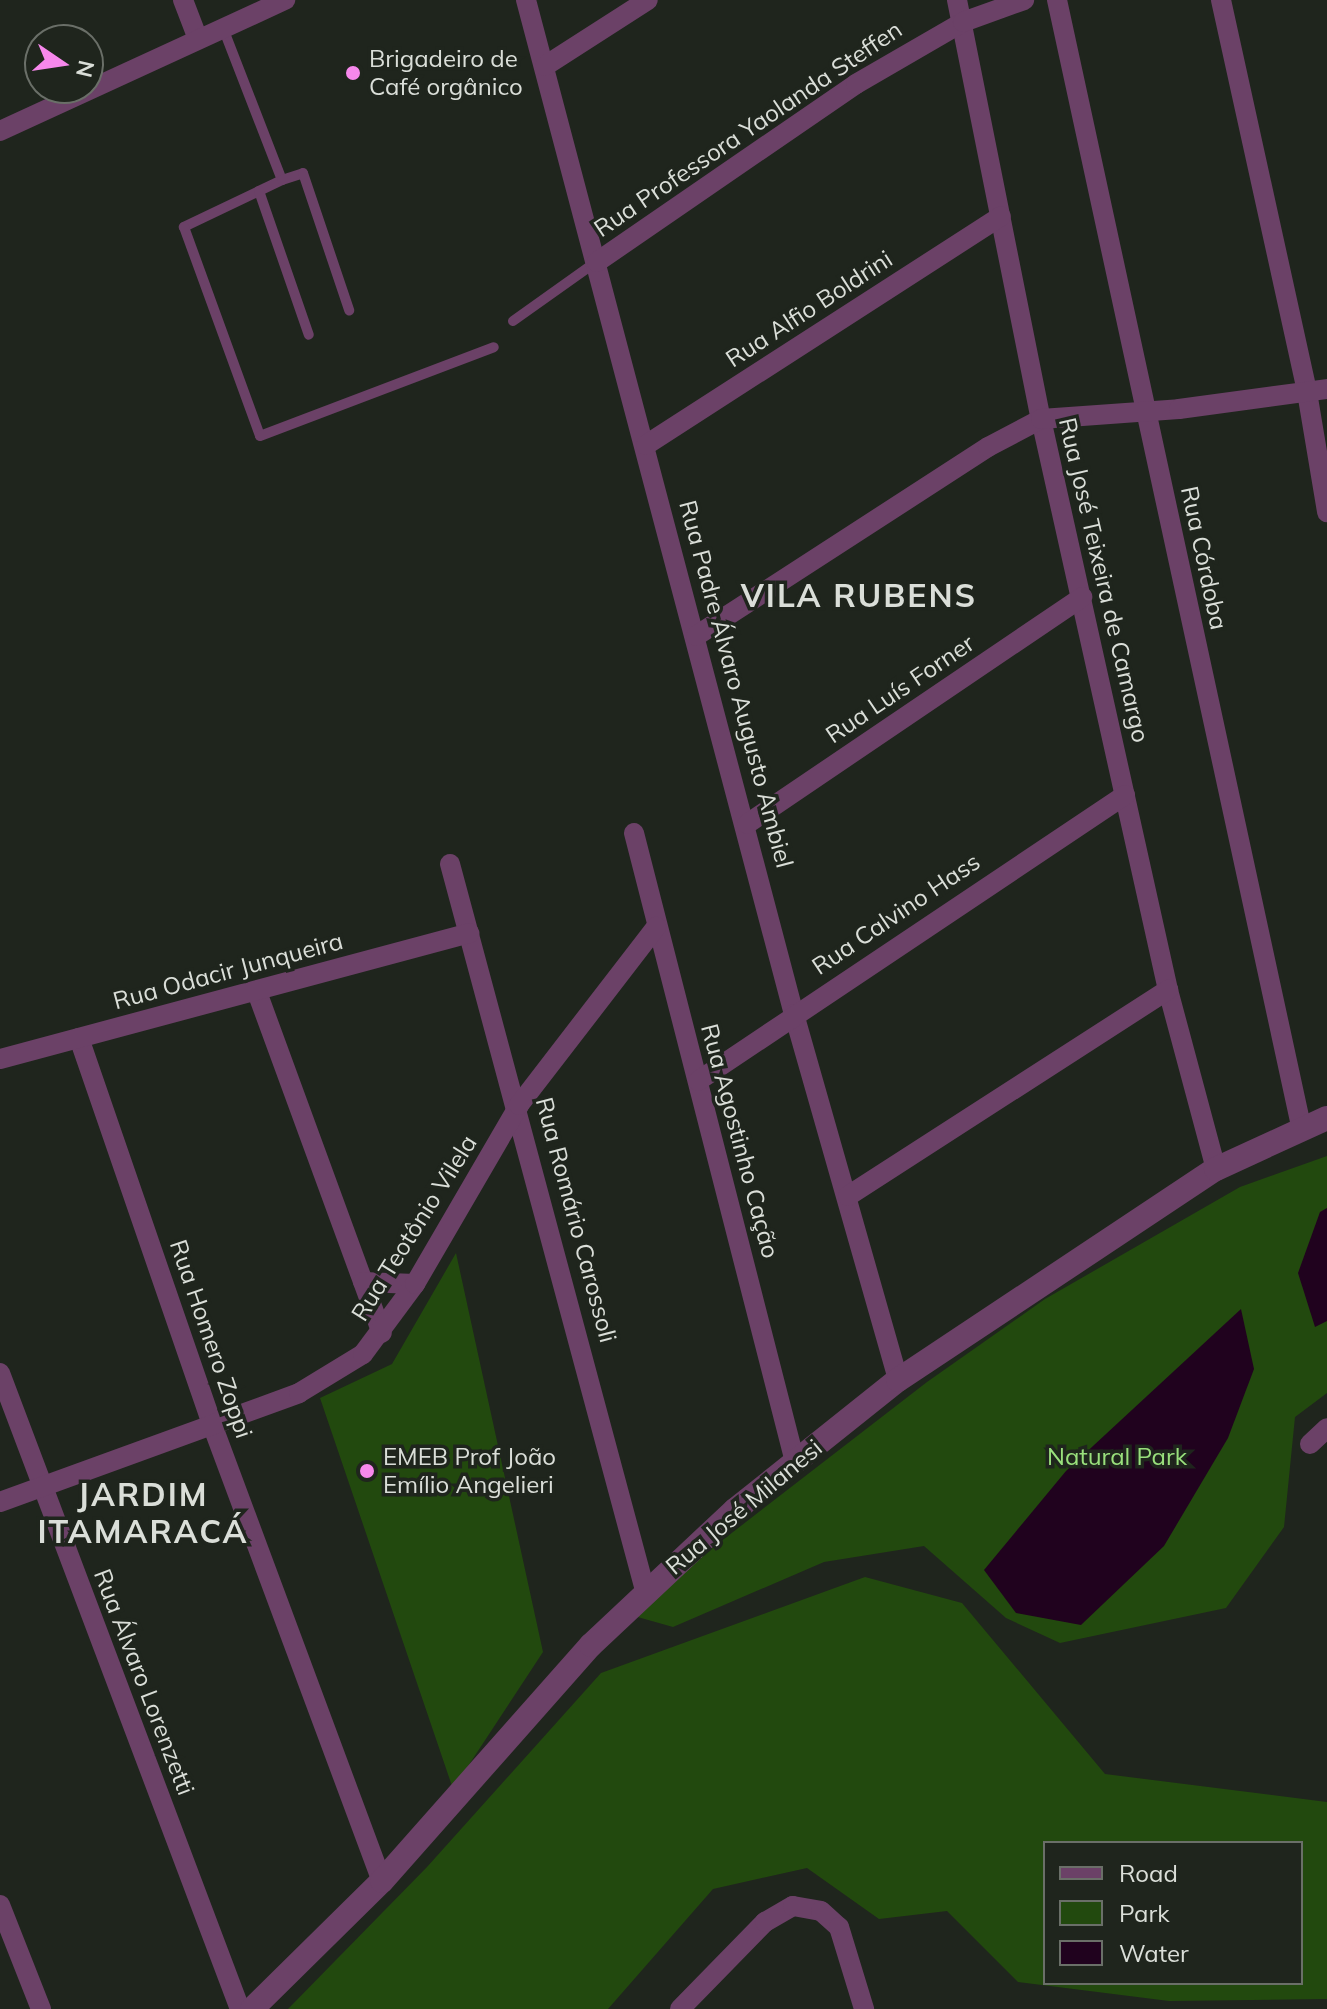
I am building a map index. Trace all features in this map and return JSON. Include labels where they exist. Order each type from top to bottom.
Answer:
[{"type":"street","points":[[183,0],[198,39]]},
{"type":"street","points":[[0,131],[285,0]]},
{"type":"street","name":"Rua Padre Álvaro Augusto Ambiel","points":[[526,0],[747,824],[794,1014],[898,1380]]},
{"type":"street","points":[[545,66],[648,0]]},
{"type":"street","name":"Rua José Teixeira de Camargo","points":[[957,0],[1041,419],[1168,990],[1216,1169]]},
{"type":"street","name":"Rua Professora Yaolanda Steffen","points":[[597,262],[856,84],[963,22],[1024,0]]},
{"type":"street","name":"Rua Córdoba","points":[[1057,0],[1301,1126]]},
{"type":"street","points":[[1221,0],[1317,390],[1327,512]]},
{"type":"street","name":"Rua Alfio Boldrini","points":[[646,445],[1001,216]]},
{"type":"street","points":[[696,636],[988,447],[1041,419],[1145,411],[1317,390]]},
{"type":"street","name":"Rua Luís Forner","points":[[747,824],[1082,597]]},
{"type":"street","name":"Rua Calvino Hass","points":[[698,1081],[1125,795]]},
{"type":"street","name":"Rua Agostinho Cação","points":[[634,833],[795,1462]]},
{"type":"street","name":"Rua Romário Carossoli","points":[[450,864],[519,1105],[645,1590]]},
{"type":"street","name":"Rua Teotônio Vilela","points":[[0,1502],[213,1427],[343,1370],[382,1333],[415,1284],[519,1105],[656,927]]},
{"type":"street","name":"Rua Odacir Junqueira","points":[[0,1059],[469,933]]},
{"type":"street","points":[[848,1196],[1168,990]]},
{"type":"street","points":[[257,992],[382,1333]]},
{"type":"street","name":"Rua Homero Zoppi","points":[[79,1038],[213,1427],[382,1881]]},
{"type":"street","name":"Rua José Milanesi","points":[[252,2009],[382,1881],[645,1590],[795,1462],[898,1380],[1216,1169],[1301,1126],[1327,1118]]},
{"type":"street","points":[[363,1282],[415,1284]]},
{"type":"street","name":"Rua Álvaro Lorenzetti","points":[[0,1373],[240,2009]]},
{"type":"street","points":[[1310,1444],[1327,1428]]},
{"type":"street","points":[[0,1905],[41,2009]]},
{"type":"street","points":[[680,2009],[765,1922],[793,1906],[821,1911],[839,1927],[864,2009]]},
{"type":"lane","points":[[223,28],[282,180]]},
{"type":"lane","points":[[349,310],[303,173],[184,227],[260,436],[494,347]]},
{"type":"lane","points":[[259,191],[309,335]]},
{"type":"lane","name":"Rua Professora Yaolanda Steffen","points":[[513,321],[597,262]]},
{"type":"green space","name":"Natural Park","points":[[1327,1156],[1327,1393],[1295,1417],[1284,1527],[1226,1608],[1060,1643],[1006,1618],[924,1546],[824,1562],[673,1627],[627,1614],[927,1382],[1045,1299],[1240,1187]]},
{"type":"green space","points":[[456,1253],[543,1652],[453,1789],[320,1398],[392,1364]]},
{"type":"green space","points":[[865,1577],[962,1603],[1105,1774],[1327,1802],[1327,1999],[1169,2001],[1018,1982],[947,1911],[879,1919],[807,1868],[713,1889],[608,2009],[288,2009],[427,1867],[601,1673]]},
{"type":"water","points":[[1327,1208],[1327,1321],[1315,1327],[1298,1273],[1320,1212]]},
{"type":"water","points":[[1241,1309],[1254,1369],[1228,1438],[1164,1546],[1081,1625],[1016,1613],[984,1570],[1066,1471]]},
{"type":"place","name":"Brigadeiro de Café orgânico","points":[[353,73]]},
{"type":"place","name":"EMEB Prof João Emílio Angelieri","points":[[367,1471]]},
{"type":"district","name":"VILA RUBENS","points":[[859,595]]},
{"type":"district","name":"JARDIM ITAMARACÁ","points":[[143,1514]]}]
